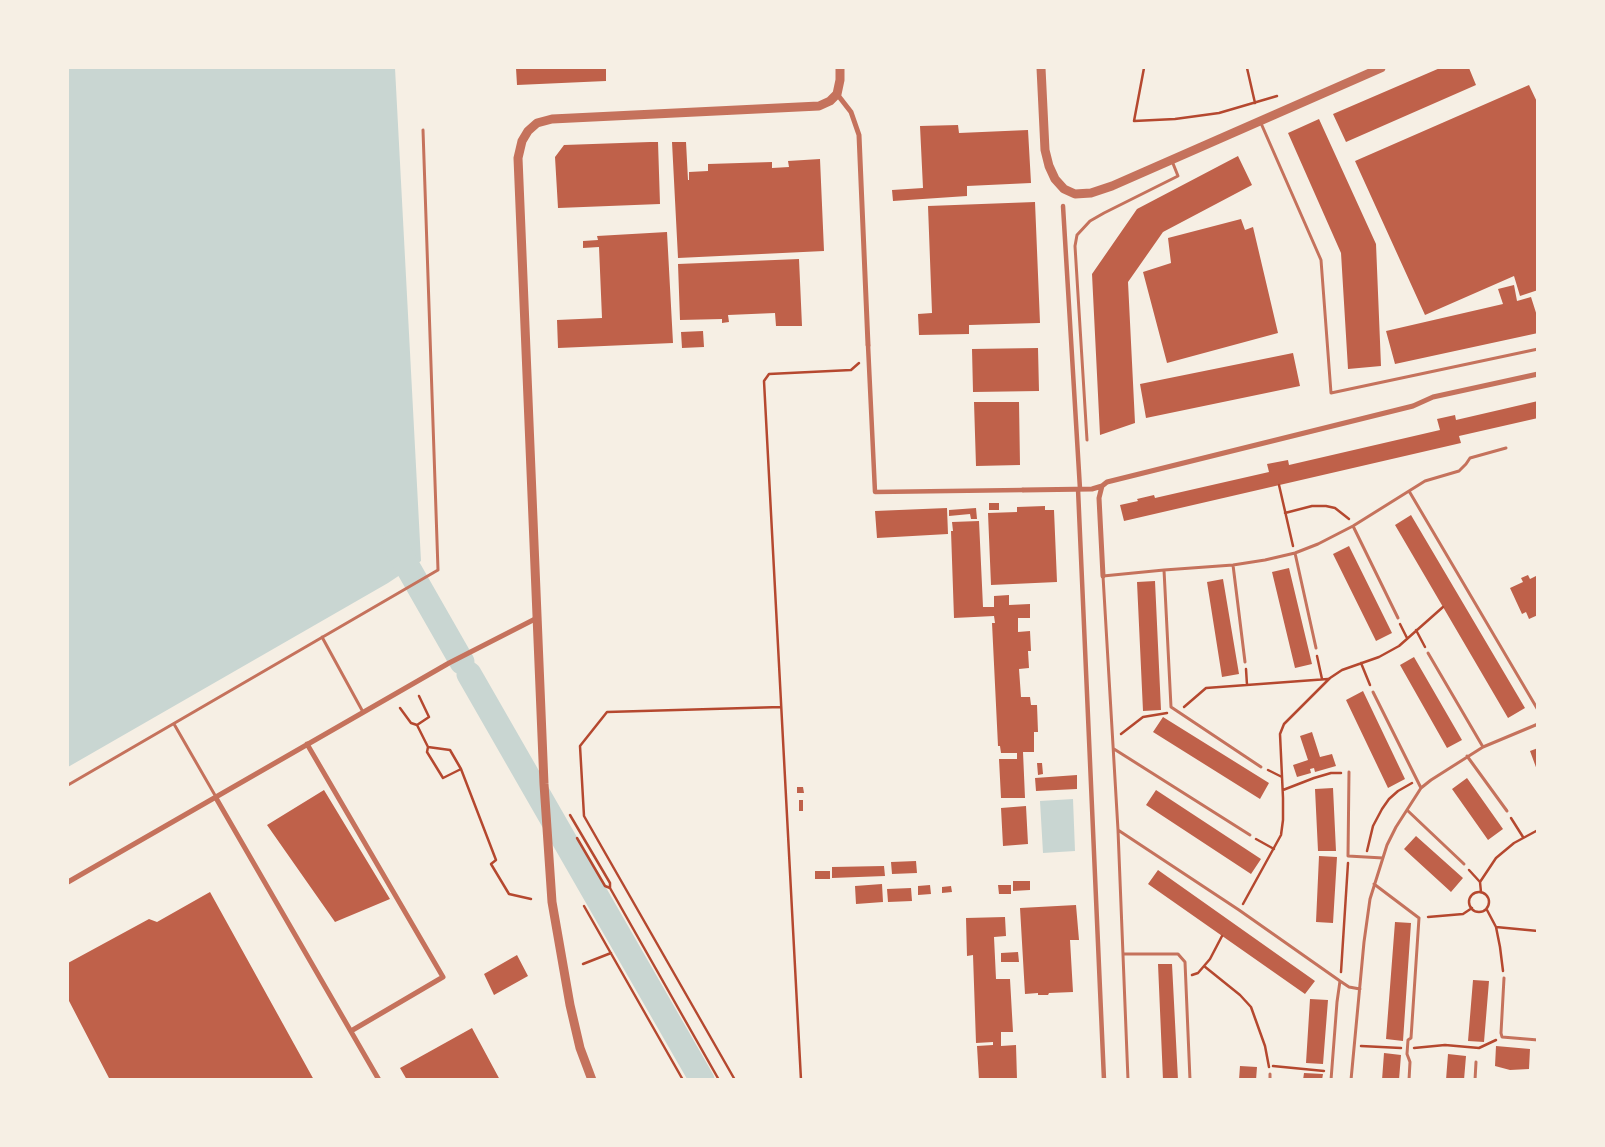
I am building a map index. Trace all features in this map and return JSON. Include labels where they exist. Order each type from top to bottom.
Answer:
[{"type":"street","points":[[592,1080],[580,1048],[563,969],[552,902],[544,784],[518,158],[522,141],[536,123],[552,119],[819,106],[830,101],[837,94],[840,68]]},
{"type":"street","points":[[1041,68],[1045,150],[1049,166],[1064,189],[1075,194],[1091,193],[1112,186],[1381,68]]},
{"type":"street","points":[[837,94],[850,112],[860,135],[875,492],[1092,489],[1102,486],[1107,482],[1413,406],[1433,397],[1538,374]]},
{"type":"street","points":[[1063,206],[1079,489],[1104,1080]]},
{"type":"street","points":[[1102,486],[1099,498],[1103,576]]},
{"type":"street","points":[[68,882],[449,662],[538,617]]},
{"type":"street","points":[[307,744],[443,977],[352,1031]]},
{"type":"street","points":[[216,798],[379,1080]]},
{"type":"lane","points":[[1259,121],[1322,260],[1331,393],[1538,349]]},
{"type":"lane","points":[[68,785],[438,570],[423,130]]},
{"type":"lane","points":[[1087,440],[1075,246],[1077,235],[1090,221],[1178,176],[1171,160]]},
{"type":"lane","points":[[1128,1080],[1114,749],[1103,576],[1233,565],[1295,553],[1318,544],[1353,526],[1425,482],[1459,470],[1470,458],[1506,448]]},
{"type":"lane","points":[[1409,491],[1538,710]]},
{"type":"lane","points":[[1353,526],[1398,618]]},
{"type":"lane","points":[[1295,553],[1316,648]]},
{"type":"lane","points":[[1233,565],[1245,662]]},
{"type":"lane","points":[[1164,570],[1171,707],[1262,767]]},
{"type":"lane","points":[[322,638],[363,712]]},
{"type":"lane","points":[[1428,652],[1483,747]]},
{"type":"lane","points":[[1373,692],[1421,788]]},
{"type":"lane","points":[[174,724],[216,798]]},
{"type":"lane","points":[[1351,1080],[1364,942],[1370,900],[1383,858],[1396,827],[1421,788],[1466,756],[1538,724]]},
{"type":"lane","points":[[1114,749],[1250,835]]},
{"type":"lane","points":[[1466,756],[1507,811]]},
{"type":"lane","points":[[1349,772],[1348,856],[1383,858]]},
{"type":"lane","points":[[1407,810],[1464,864]]},
{"type":"lane","points":[[1118,830],[1239,910],[1349,987],[1360,990]]},
{"type":"lane","points":[[1374,884],[1419,918],[1411,1038],[1408,1040],[1407,1048],[1410,1062],[1409,1080]]},
{"type":"lane","points":[[1123,954],[1178,954],[1185,962],[1190,1080]]},
{"type":"lane","points":[[1504,978],[1502,1037],[1538,1040]]},
{"type":"lane","points":[[1331,1080],[1340,981]]},
{"type":"lane","points":[[1475,1080],[1476,1062]]},
{"type":"lane","points":[[1270,1074],[1270,1080]]},
{"type":"path","points":[[1144,68],[1134,121],[1196,116],[1255,103],[1277,96]]},
{"type":"path","points":[[1247,68],[1255,103]]},
{"type":"path","points":[[801,1080],[764,381],[769,374],[851,370],[859,364],[860,355]]},
{"type":"path","points":[[1279,485],[1293,546]]},
{"type":"path","points":[[1285,513],[1312,506],[1326,506],[1335,508],[1349,519]]},
{"type":"path","points":[[1239,910],[1281,835],[1283,790],[1280,734],[1284,724],[1330,678],[1342,670],[1379,657],[1399,646],[1443,607]]},
{"type":"path","points":[[1398,618],[1407,638]]},
{"type":"path","points":[[1416,630],[1428,652]]},
{"type":"path","points":[[1316,648],[1322,679]]},
{"type":"path","points":[[1245,662],[1247,685]]},
{"type":"path","points":[[1361,663],[1373,692]]},
{"type":"path","points":[[1113,742],[1143,718],[1178,711],[1206,688],[1330,678]]},
{"type":"path","points":[[417,725],[429,717],[419,696]]},
{"type":"path","points":[[736,1080],[584,816],[580,746],[607,712],[781,707]]},
{"type":"path","points":[[400,708],[411,723],[417,725],[428,747],[427,752],[443,778],[461,769]]},
{"type":"path","points":[[428,747],[450,750],[461,769],[496,860],[491,864],[509,894],[530,899]]},
{"type":"path","points":[[1262,767],[1282,777]]},
{"type":"path","points":[[1283,790],[1331,773],[1349,772]]},
{"type":"path","points":[[1507,811],[1523,837]]},
{"type":"path","points":[[570,815],[610,882],[610,888],[719,1080]]},
{"type":"path","points":[[1480,882],[1496,858],[1514,843],[1538,830]]},
{"type":"path","points":[[1250,835],[1274,849]]},
{"type":"path","points":[[577,838],[605,886],[610,888]]},
{"type":"path","points":[[1340,981],[1348,856]]},
{"type":"path","points":[[1464,864],[1480,882],[1481,892]]},
{"type":"path","points":[[1487,910],[1476,912],[1472,908],[1470,903],[1471,897],[1475,893],[1481,892],[1486,894],[1489,905],[1487,910],[1496,928],[1504,978]]},
{"type":"path","points":[[584,906],[683,1080]]},
{"type":"path","points":[[1419,918],[1463,914],[1472,908]]},
{"type":"path","points":[[1496,928],[1538,931]]},
{"type":"path","points":[[1186,978],[1198,973],[1210,959],[1222,936]]},
{"type":"path","points":[[583,964],[611,953]]},
{"type":"path","points":[[1204,966],[1251,1006],[1265,1046],[1270,1074]]},
{"type":"path","points":[[1354,1046],[1407,1048],[1445,1045],[1478,1048],[1502,1037]]},
{"type":"path","points":[[1269,1065],[1332,1071]]},
{"type":"shaded area","points":[[68,68],[395,68],[421,561],[388,583],[68,767]]},
{"type":"shaded area","points":[[1073,799],[1075,851],[1043,853],[1040,801]]},
{"type":"building","points":[[516,68],[606,68],[606,81],[517,85]]},
{"type":"building","points":[[1440,68],[1469,68],[1476,85],[1346,142],[1333,114]]},
{"type":"building","points":[[1529,85],[1538,104],[1538,290],[1520,296],[1514,276],[1425,315],[1355,161]]},
{"type":"building","points":[[1319,119],[1376,244],[1381,366],[1348,369],[1341,253],[1288,133]]},
{"type":"building","points":[[958,125],[959,133],[1028,130],[1031,183],[967,186],[967,196],[893,201],[892,190],[923,188],[920,126]]},
{"type":"building","points":[[658,142],[660,204],[558,208],[555,157],[564,145]]},
{"type":"building","points":[[672,142],[686,142],[688,180],[689,172],[708,171],[708,164],[772,162],[772,168],[789,167],[788,161],[820,159],[824,251],[678,258]]},
{"type":"building","points":[[1238,156],[1252,185],[1163,232],[1128,282],[1135,423],[1100,435],[1092,274],[1137,209]]},
{"type":"building","points":[[1035,202],[1040,323],[969,325],[969,334],[919,335],[918,314],[932,313],[928,206]]},
{"type":"building","points":[[1241,219],[1245,230],[1253,227],[1278,333],[1167,363],[1143,272],[1171,263],[1168,238]]},
{"type":"building","points":[[667,232],[673,343],[558,348],[557,320],[602,318],[599,247],[583,248],[583,241],[598,240],[597,236]]},
{"type":"building","points":[[799,259],[802,326],[776,326],[775,313],[728,315],[729,322],[722,323],[722,319],[680,320],[678,264]]},
{"type":"building","points":[[1514,285],[1517,301],[1531,297],[1538,319],[1538,333],[1395,364],[1386,331],[1503,304],[1498,289]]},
{"type":"building","points":[[703,331],[704,347],[682,348],[681,332]]},
{"type":"building","points":[[1038,348],[1039,391],[973,392],[972,349]]},
{"type":"building","points":[[1293,353],[1300,386],[1146,418],[1140,384]]},
{"type":"building","points":[[1538,401],[1538,418],[1459,436],[1461,443],[1124,521],[1120,505],[1138,501],[1137,499],[1154,495],[1155,498],[1269,472],[1267,464],[1288,460],[1289,465],[1440,430],[1437,419],[1455,415],[1456,420]]},
{"type":"building","points":[[974,402],[1019,402],[1020,465],[976,466]]},
{"type":"building","points":[[989,503],[999,503],[999,510],[989,510]]},
{"type":"building","points":[[1045,506],[1045,510],[1054,510],[1057,582],[991,585],[988,513],[1017,512],[1017,507]]},
{"type":"building","points":[[947,508],[948,534],[877,538],[875,511]]},
{"type":"building","points":[[976,508],[977,519],[971,519],[970,514],[949,516],[949,510]]},
{"type":"building","points":[[1411,515],[1525,708],[1508,718],[1395,525]]},
{"type":"building","points":[[979,521],[983,607],[994,607],[994,596],[1009,595],[1009,605],[1030,604],[1030,618],[1018,618],[1018,632],[1030,631],[1031,651],[1028,651],[1029,668],[1019,669],[1021,697],[1030,697],[1031,705],[1037,705],[1038,732],[1034,732],[1034,752],[1023,752],[1025,798],[1001,798],[999,759],[1017,759],[1017,753],[1001,753],[1000,746],[998,746],[992,623],[995,623],[994,616],[954,618],[952,522]]},
{"type":"building","points":[[1349,546],[1392,633],[1376,641],[1333,554]]},
{"type":"building","points":[[1289,568],[1312,664],[1295,668],[1272,572]]},
{"type":"building","points":[[1528,575],[1530,579],[1538,575],[1538,615],[1529,619],[1526,612],[1522,614],[1510,588],[1523,582],[1521,578]]},
{"type":"building","points":[[1223,579],[1239,674],[1222,677],[1207,582]]},
{"type":"building","points":[[1155,581],[1161,710],[1143,711],[1137,582]]},
{"type":"building","points":[[1414,657],[1462,740],[1447,748],[1400,665]]},
{"type":"building","points":[[1363,691],[1405,779],[1388,788],[1346,700]]},
{"type":"building","points":[[1163,717],[1269,783],[1260,799],[1153,732]]},
{"type":"building","points":[[1312,732],[1320,757],[1332,754],[1336,766],[1315,772],[1314,768],[1310,769],[1311,773],[1297,777],[1293,765],[1308,760],[1300,736]]},
{"type":"building","points":[[1538,748],[1538,770],[1537,770],[1530,751]]},
{"type":"building","points":[[1037,763],[1042,763],[1043,774],[1038,775]]},
{"type":"building","points":[[1077,775],[1077,789],[1036,791],[1035,778]]},
{"type":"building","points":[[1467,778],[1503,829],[1488,840],[1452,789]]},
{"type":"building","points":[[797,787],[803,787],[804,793],[797,793]]},
{"type":"building","points":[[1333,788],[1336,851],[1318,851],[1315,789]]},
{"type":"building","points":[[324,790],[390,899],[335,922],[267,825]]},
{"type":"building","points":[[1156,790],[1261,859],[1251,874],[1146,805]]},
{"type":"building","points":[[799,800],[803,800],[803,811],[799,811]]},
{"type":"building","points":[[1026,806],[1028,844],[1003,846],[1001,808]]},
{"type":"building","points":[[1416,836],[1463,878],[1451,892],[1404,849]]},
{"type":"building","points":[[1319,856],[1337,857],[1333,923],[1316,922]]},
{"type":"building","points":[[916,861],[917,873],[892,874],[891,862]]},
{"type":"building","points":[[884,866],[885,876],[832,878],[832,867]]},
{"type":"building","points":[[1158,870],[1315,981],[1305,994],[1148,884]]},
{"type":"building","points":[[815,871],[830,871],[830,879],[815,879]]},
{"type":"building","points":[[1013,881],[1030,881],[1030,890],[1013,891]]},
{"type":"building","points":[[882,884],[883,902],[856,904],[855,886]]},
{"type":"building","points":[[930,885],[931,894],[918,895],[918,886]]},
{"type":"building","points":[[998,885],[1011,885],[1011,894],[999,894]]},
{"type":"building","points":[[951,886],[952,892],[942,893],[942,887]]},
{"type":"building","points":[[911,888],[912,901],[888,902],[887,889]]},
{"type":"building","points":[[210,892],[314,1080],[110,1080],[68,999],[68,963],[149,919],[157,922]]},
{"type":"building","points":[[1076,905],[1079,940],[1070,940],[1073,992],[1049,993],[1048,995],[1038,995],[1038,993],[1025,994],[1020,908]]},
{"type":"building","points":[[1005,917],[1006,936],[994,937],[996,979],[1010,979],[1013,1032],[1001,1032],[1001,1046],[1016,1045],[1017,1080],[979,1080],[977,1046],[993,1045],[993,1042],[976,1043],[973,955],[967,956],[966,918]]},
{"type":"building","points":[[1395,922],[1411,923],[1403,1041],[1386,1039]]},
{"type":"building","points":[[1018,952],[1019,962],[1001,962],[1001,953]]},
{"type":"building","points":[[517,955],[528,976],[494,995],[484,974]]},
{"type":"building","points":[[1158,964],[1172,964],[1178,1080],[1163,1080]]},
{"type":"building","points":[[1473,980],[1489,981],[1484,1042],[1468,1041]]},
{"type":"building","points":[[1310,999],[1328,1000],[1323,1064],[1306,1063]]},
{"type":"building","points":[[472,1028],[500,1080],[407,1080],[400,1068]]},
{"type":"building","points":[[1496,1046],[1530,1049],[1529,1069],[1510,1070],[1495,1066]]},
{"type":"building","points":[[1384,1053],[1401,1055],[1399,1080],[1382,1080]]},
{"type":"building","points":[[1448,1054],[1466,1056],[1464,1080],[1446,1080]]},
{"type":"building","points":[[1240,1066],[1257,1067],[1256,1080],[1239,1080]]},
{"type":"building","points":[[1304,1073],[1323,1074],[1322,1080],[1303,1080]]},
{"type":"waterway","points":[[394,543],[462,662]]},
{"type":"waterway","points":[[469,674],[702,1080]]}]
